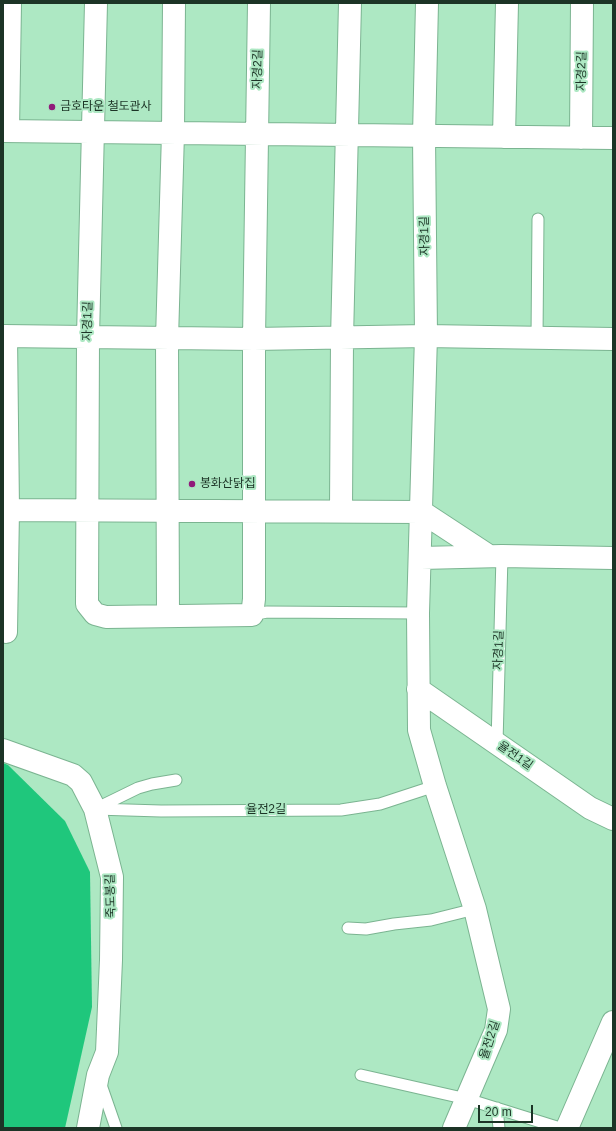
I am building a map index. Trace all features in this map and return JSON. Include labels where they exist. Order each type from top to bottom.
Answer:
[{"type":"street","points":[[10,3],[6,131],[613,138]]},
{"type":"street","points":[[92,132],[96,3]]},
{"type":"street","points":[[174,3],[173,133],[167,338],[169,511],[168,615],[252,614],[254,599],[256,134]]},
{"type":"street","name":"자경2길","points":[[256,134],[259,3]]},
{"type":"street","points":[[341,511],[342,339],[350,3]]},
{"type":"street","points":[[424,136],[427,3]]},
{"type":"street","points":[[504,137],[507,3]]},
{"type":"street","name":"자경2길","points":[[581,138],[582,3]]},
{"type":"street","name":"자경1길","points":[[92,132],[86,510],[87,604],[95,614],[106,617],[168,615]]},
{"type":"street","name":"자경1길","points":[[421,558],[426,336],[424,136]]},
{"type":"street","points":[[4,632],[5,336],[342,339],[426,336],[613,339]]},
{"type":"street","points":[[5,510],[422,512],[495,556]]},
{"type":"street","points":[[421,558],[495,556],[613,558]]},
{"type":"street","name":"율전2길","points":[[421,558],[418,613],[419,730],[435,786],[475,909],[499,1009],[496,1030],[454,1128]]},
{"type":"street","name":"율전1길","points":[[418,689],[590,808],[613,819]]},
{"type":"street","name":"죽도봉길","points":[[3,750],[73,775],[81,782],[94,809],[112,877],[111,960],[107,1052],[98,1075],[88,1128]]},
{"type":"street","points":[[567,1128],[613,1022]]},
{"type":"lane","points":[[537,338],[538,219]]},
{"type":"lane","name":"자경1길","points":[[495,556],[496,743]]},
{"type":"lane","points":[[252,614],[267,612],[418,613]]},
{"type":"lane","points":[[94,809],[138,788],[176,780]]},
{"type":"lane","name":"율전2길","points":[[94,809],[161,811],[341,810],[380,804],[435,786]]},
{"type":"lane","points":[[348,928],[366,929],[431,920],[475,909]]},
{"type":"lane","points":[[98,1075],[116,1128]]},
{"type":"lane","points":[[361,1075],[467,1099],[560,1128]]},
{"type":"lane","points":[[497,1108],[499,1128]]},
{"type":"green space","points":[[3,763],[8,765],[65,821],[90,872],[92,1007],[65,1128],[3,1128]]},
{"type":"place","name":"금호타운 철도관사","points":[[52,107]]},
{"type":"place","name":"봉화산닭집","points":[[192,484]]}]
